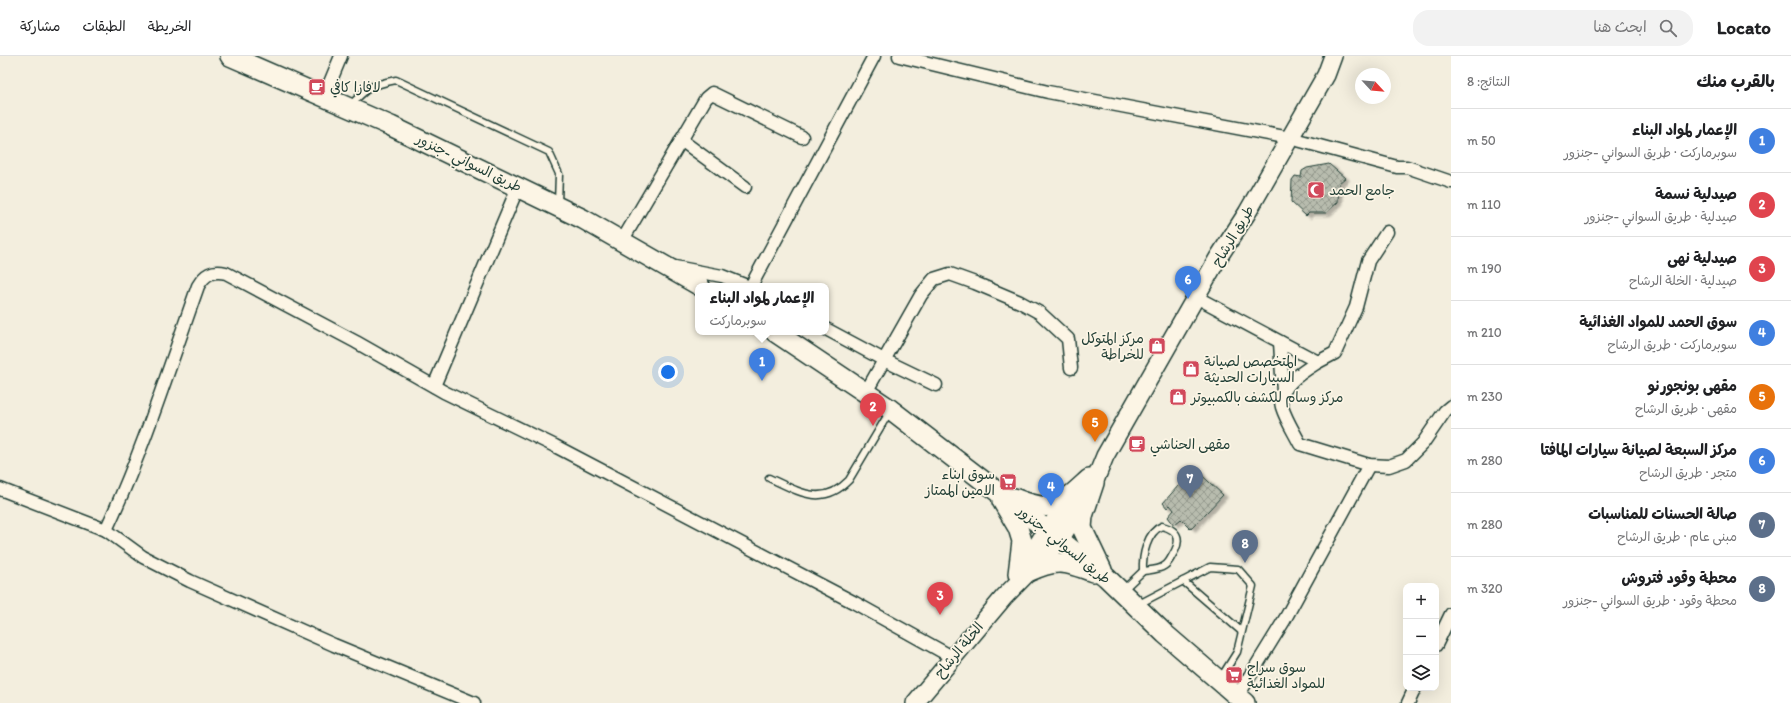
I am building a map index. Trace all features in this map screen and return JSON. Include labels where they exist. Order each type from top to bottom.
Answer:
[{"type":"main road","name":"طريق السواني -جنزور","points":[[230,56],[391,126],[583,218],[695,283]]},
{"type":"main road","name":"طريق الرشاح","points":[[1054,535],[1091,481],[1196,297],[1326,75],[1333,56]]},
{"type":"main road","name":"طريق السواني -جنزور","points":[[780,335],[890,409],[1054,535],[1106,577],[1165,634],[1241,700]]},
{"type":"main road","points":[[993,489],[1035,506],[1048,508],[1067,499],[1091,481]]},
{"type":"main road","points":[[1091,481],[1083,516],[1082,528],[1106,577]]},
{"type":"main road","points":[[993,489],[1005,504],[1018,528],[1022,541],[1023,573],[1047,564],[1063,563],[1079,566],[1106,577]]},
{"type":"main road","name":"الخلة الرشاح","points":[[915,703],[1054,535]]},
{"type":"street","points":[[324,97],[341,56]]},
{"type":"street","points":[[753,283],[874,56]]},
{"type":"street","points":[[899,56],[1048,92],[1290,138],[1397,167],[1407,167],[1451,182]]},
{"type":"street","points":[[622,241],[706,98],[712,93],[802,138]]},
{"type":"street","points":[[681,140],[745,187]]},
{"type":"street","points":[[434,386],[518,187]]},
{"type":"street","points":[[1283,392],[1297,374],[1335,352],[1356,307],[1368,261],[1387,232]]},
{"type":"street","points":[[663,265],[716,275],[739,283]]},
{"type":"street","points":[[106,530],[120,500],[154,413],[198,286],[202,278],[208,273],[218,271],[226,273],[356,342],[434,386],[555,446],[856,603],[952,657]]},
{"type":"street","points":[[866,392],[921,295],[934,279],[950,274],[1020,302],[1040,313],[1068,339],[1070,368]]},
{"type":"street","points":[[1196,297],[1318,362]]},
{"type":"street","points":[[829,331],[884,360],[936,385]]},
{"type":"street","points":[[1280,342],[1283,392],[1281,406],[1300,444],[1369,465],[1389,466],[1406,460],[1424,443],[1445,411],[1451,406]]},
{"type":"street","points":[[1241,700],[1369,465]]},
{"type":"street","points":[[0,489],[106,530],[143,557],[190,581],[334,645],[474,703]]},
{"type":"street","points":[[1439,639],[1451,614]]},
{"type":"street","points":[[1408,703],[1414,691]]},
{"type":"lane","points":[[349,108],[362,93],[374,84],[396,80],[549,152],[559,174],[558,206]]},
{"type":"lane","points":[[769,478],[809,495],[825,496],[840,489],[849,480],[890,409]]},
{"type":"lane","points":[[1121,592],[1143,571],[1165,566],[1177,549],[1179,543],[1178,538],[1168,528],[1162,526],[1157,528],[1145,547],[1142,560],[1143,571]]},
{"type":"lane","points":[[1136,606],[1210,567],[1238,569],[1253,586],[1237,652],[1219,680]]},
{"type":"lane","points":[[1183,581],[1242,631]]},
{"type":"building","name":"جامع الحمد","points":[[1329,164],[1345,178],[1339,183],[1338,202],[1326,213],[1309,213],[1306,216],[1291,202],[1292,180],[1295,176],[1301,177],[1302,171],[1307,168]]},
{"type":"building","points":[[1194,468],[1223,495],[1191,529],[1181,519],[1174,525],[1168,517],[1174,510],[1170,505],[1167,508],[1163,503]]},
{"type":"place","name":"لافازا كافي","points":[[317,87]]},
{"type":"place","name":"جامع الحمد","points":[[1316,190]]},
{"type":"place","name":"مركز السبعة لصيانة سيارات المافتا","points":[[1188,299]]},
{"type":"place","name":"مركز المتوكل للخراطة","points":[[1157,346]]},
{"type":"place","name":"المتخصص لصيانة السيارات الحديثة","points":[[1191,369]]},
{"type":"place","name":"الإعمار لمواد البناء","points":[[762,381]]},
{"type":"place","name":"مركز وسام للكشف بالكمبيوتر","points":[[1178,397]]},
{"type":"place","name":"صيدلية نسمة","points":[[873,426]]},
{"type":"place","name":"مقهى بونجورنو","points":[[1095,442]]},
{"type":"place","name":"مقهى الحناشي","points":[[1137,444]]},
{"type":"place","name":"سوق ابناء الامين الممتاز","points":[[1008,482]]},
{"type":"place","name":"صالة الحسنات للمناسبات","points":[[1190,498]]},
{"type":"place","name":"سوق الحمد للمواد الغذائية","points":[[1051,506]]},
{"type":"place","name":"محطة وقود فتروش","points":[[1245,563]]},
{"type":"place","name":"صيدلية نهى","points":[[940,615]]},
{"type":"place","name":"سوق سراج للمواد الغذائية","points":[[1234,675]]}]
